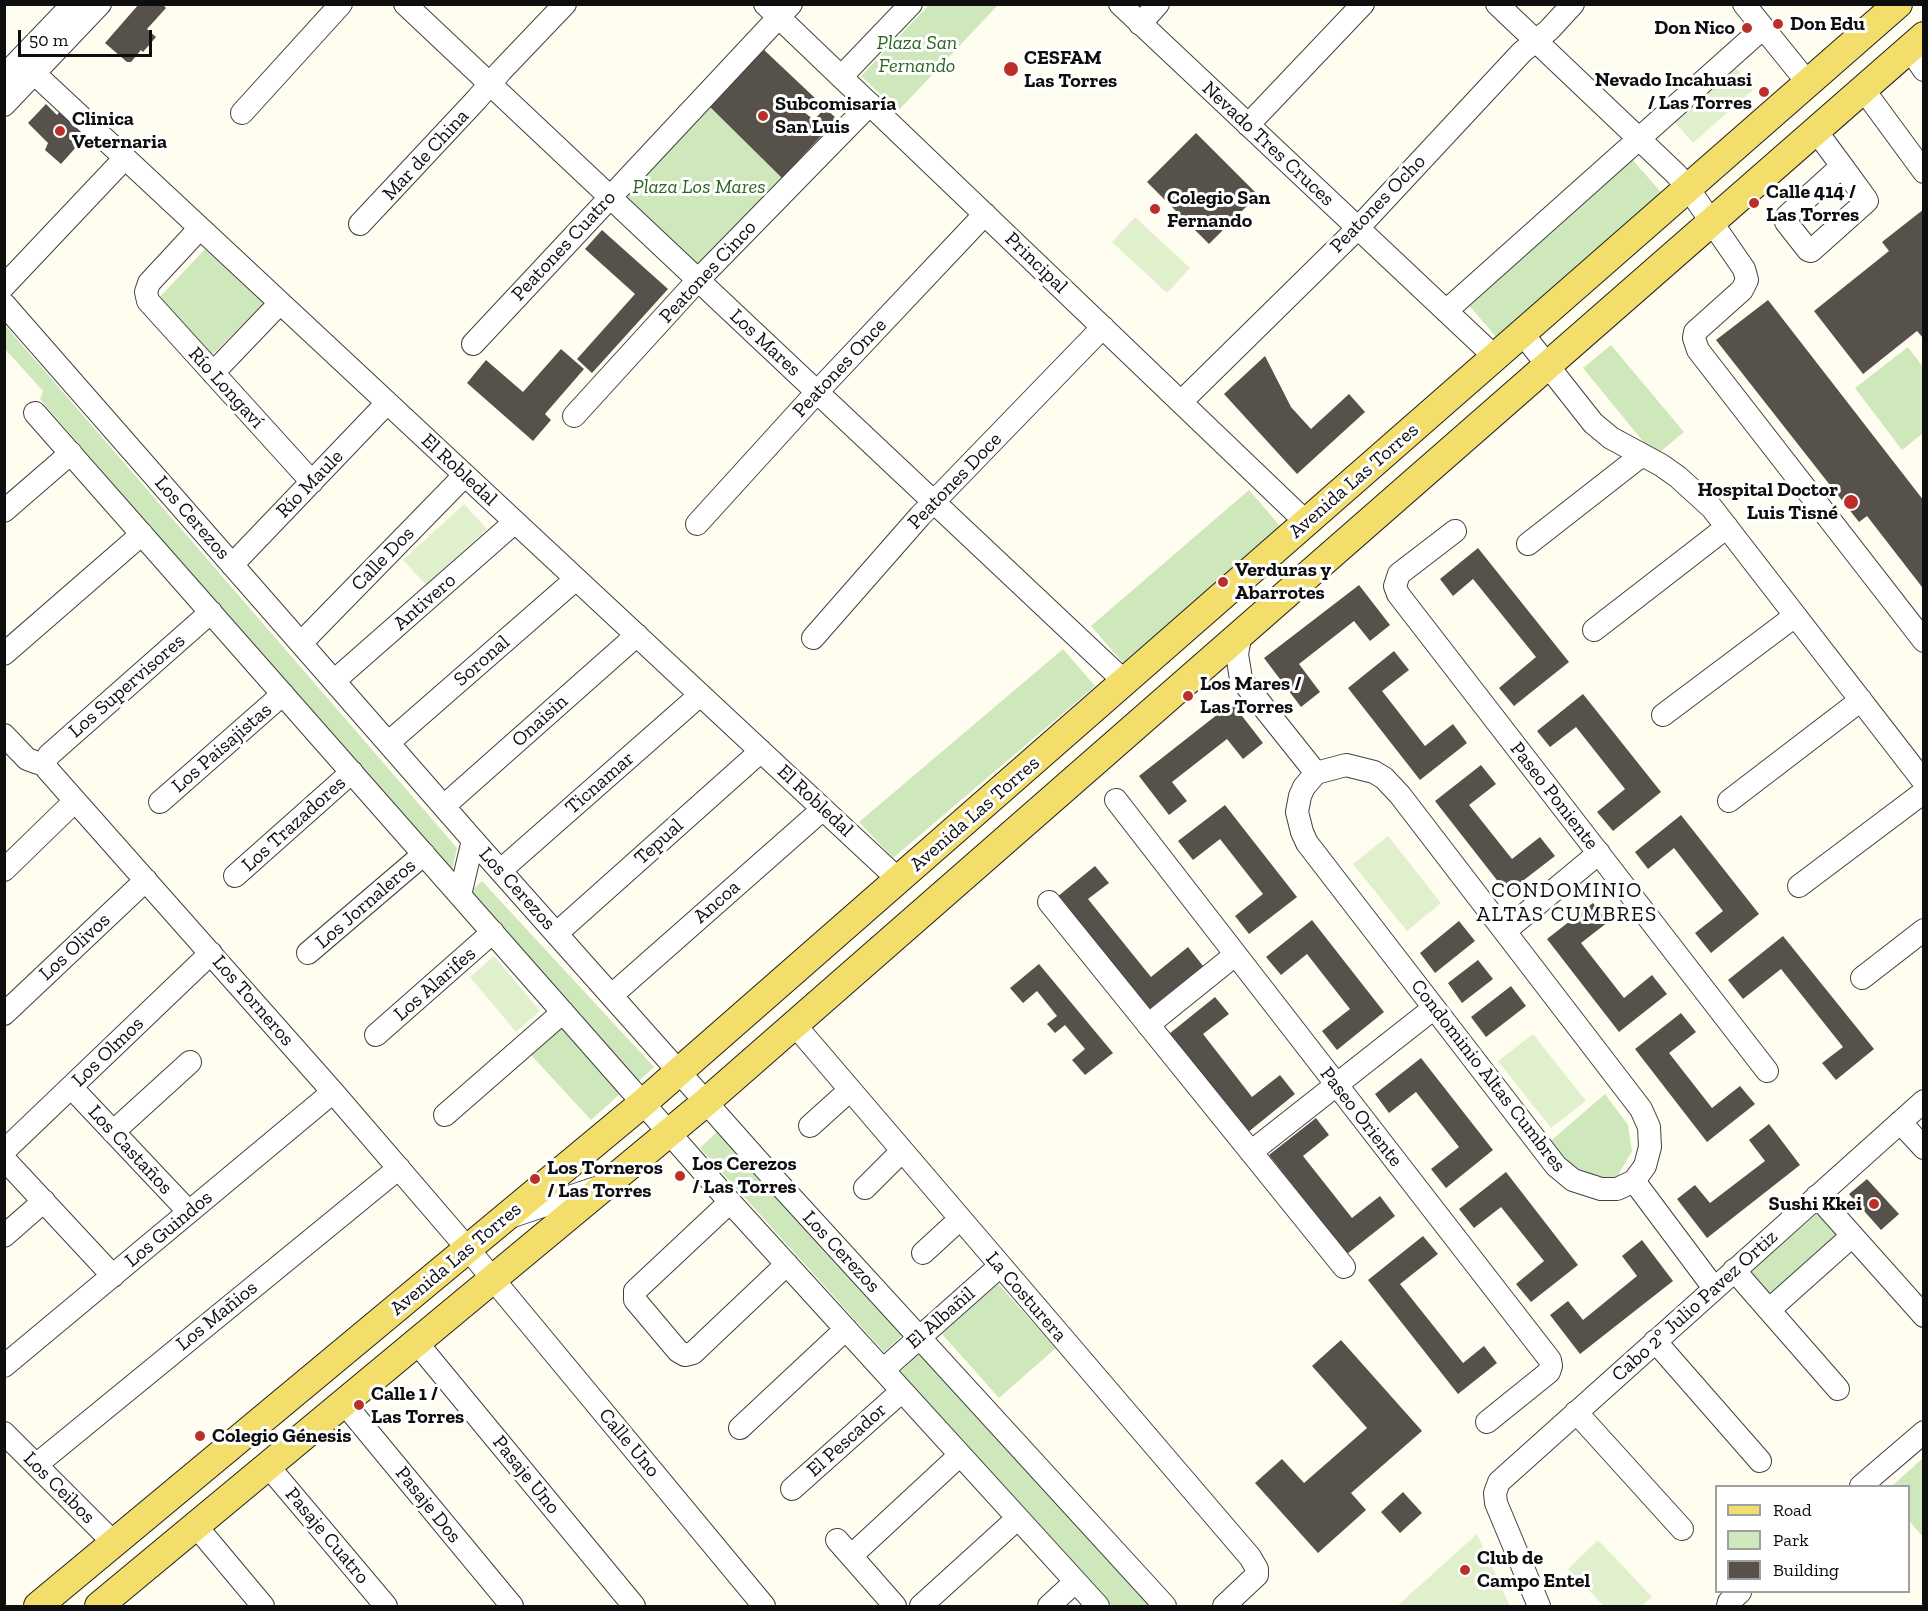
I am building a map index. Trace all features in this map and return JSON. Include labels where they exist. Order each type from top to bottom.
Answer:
[{"type":"main road","name":"Avenida Las Torres","points":[[38,1606],[643,1103],[1898,4]]},
{"type":"main road","name":"Avenida Las Torres","points":[[99,1606],[670,1133],[1863,89],[1919,51]]},
{"type":"main road","points":[[1837,58],[1863,89]]},
{"type":"main road","points":[[1333,500],[1345,504],[1352,510],[1359,528]]},
{"type":"main road","points":[[1102,703],[1101,715],[1107,725],[1117,732],[1126,734]]},
{"type":"street","points":[[4,105],[20,70],[73,4]]},
{"type":"street","points":[[20,70],[100,4]]},
{"type":"street","points":[[242,113],[341,4]]},
{"type":"street","name":"Los Mares","points":[[405,4],[1125,682]]},
{"type":"street","name":"Mar de China","points":[[360,224],[565,4]]},
{"type":"street","points":[[841,77],[911,4]]},
{"type":"street","name":"Nevado Tres Cruces","points":[[1120,4],[1495,357]]},
{"type":"street","points":[[1140,24],[1158,4]]},
{"type":"street","points":[[1248,125],[1363,4]]},
{"type":"street","points":[[1497,4],[1640,138],[1688,188],[1744,269],[1747,280],[1742,290],[1695,332],[1694,338],[1698,350],[1923,641]]},
{"type":"street","name":"Peatones Ocho","points":[[1181,402],[1358,228],[1522,52],[1574,4]]},
{"type":"street","points":[[1744,4],[1808,83]]},
{"type":"street","name":"Principal","points":[[778,9],[841,77],[1307,523]]},
{"type":"street","name":"Peatones Cuatro","points":[[473,344],[778,9]]},
{"type":"street","points":[[1446,311],[1763,28]]},
{"type":"street","name":"El Robledal","points":[[20,70],[125,159],[200,228],[899,880]]},
{"type":"street","points":[[1863,89],[1923,172]]},
{"type":"street","name":"Peatones Cinco","points":[[574,416],[698,280],[870,104]]},
{"type":"street","points":[[1816,130],[1842,166]]},
{"type":"street","points":[[4,286],[125,159]]},
{"type":"street","name":"Peatones Once","points":[[697,524],[817,392],[985,214]]},
{"type":"street","name":"Río Longaví","points":[[200,228],[152,279],[146,292],[151,305],[312,482]]},
{"type":"street","points":[[213,373],[280,303]]},
{"type":"street","name":"Los Cerezos","points":[[4,304],[473,840],[706,1102],[1165,1606]]},
{"type":"street","name":"Peatones Doce","points":[[813,638],[905,533],[1102,327]]},
{"type":"street","points":[[1522,333],[1597,428],[1678,477],[1695,491],[1727,527],[1923,782]]},
{"type":"street","name":"Río Maule","points":[[232,565],[387,403]]},
{"type":"street","points":[[35,413],[730,1202],[1098,1606]]},
{"type":"street","points":[[4,511],[71,453]]},
{"type":"street","points":[[1528,544],[1642,455]]},
{"type":"street","name":"Calle Dos","points":[[301,643],[465,475]]},
{"type":"street","name":"Antivero","points":[[334,681],[515,522]]},
{"type":"street","points":[[1594,630],[1727,527]]},
{"type":"street","name":"Paseo Poniente","points":[[1455,531],[1399,574],[1395,582],[1396,590],[1767,1071]]},
{"type":"street","points":[[4,654],[142,534]]},
{"type":"street","name":"Soronal","points":[[388,743],[576,579]]},
{"type":"street","name":"Los Supervisores","points":[[45,762],[49,755],[211,612]]},
{"type":"street","points":[[1663,715],[1795,616]]},
{"type":"street","points":[[1241,633],[1237,654],[1241,679],[1316,773],[1346,765],[1365,768],[1384,778],[1400,795],[1646,1117],[1651,1137],[1649,1157],[1634,1181],[1714,1288]]},
{"type":"street","name":"Onaisin","points":[[444,806],[637,635]]},
{"type":"street","points":[[1199,670],[1218,671],[1241,679]]},
{"type":"street","name":"Los Paisajistas","points":[[160,802],[284,694]]},
{"type":"street","name":"Ticnamar","points":[[501,870],[700,695]]},
{"type":"street","points":[[1730,801],[1861,700]]},
{"type":"street","points":[[4,735],[27,759],[38,763],[45,762]]},
{"type":"street","name":"Tepual","points":[[557,933],[761,752]]},
{"type":"street","name":"Los Torneros","points":[[45,762],[47,769],[333,1092],[494,1280]]},
{"type":"street","name":"Los Trazadores","points":[[235,876],[352,772]]},
{"type":"street","name":"Condominio Altas Cumbres","points":[[1316,773],[1304,787],[1298,804],[1298,820],[1307,843],[1563,1174],[1582,1185],[1601,1190],[1617,1189],[1634,1181]]},
{"type":"street","points":[[1799,886],[1923,792]]},
{"type":"street","name":"Paseo Oriente","points":[[1116,800],[1551,1363],[1549,1372],[1487,1422]]},
{"type":"street","points":[[4,870],[75,801]]},
{"type":"street","name":"Ancoa","points":[[612,995],[823,809]]},
{"type":"street","name":"Los Cerezos","points":[[460,894],[473,840]]},
{"type":"street","name":"Los Jornaleros","points":[[308,953],[424,854]]},
{"type":"street","points":[[1505,931],[1599,854]]},
{"type":"street","name":"Los Olivos","points":[[4,1014],[146,880]]},
{"type":"street","points":[[1049,902],[1344,1268]]},
{"type":"street","points":[[1862,978],[1923,930]]},
{"type":"street","name":"Los Alarifes","points":[[376,1035],[493,932]]},
{"type":"street","name":"Los Olmos","points":[[4,1151],[211,953]]},
{"type":"street","points":[[1148,1025],[1235,955]]},
{"type":"street","points":[[1251,1152],[1434,1008]]},
{"type":"street","points":[[445,1115],[564,1012]]},
{"type":"street","name":"La Costurera","points":[[794,1024],[1250,1557],[1257,1569],[1257,1575],[1224,1606]]},
{"type":"street","points":[[113,1132],[190,1062]]},
{"type":"street","name":"Los Castaños","points":[[71,1087],[189,1212]]},
{"type":"street","points":[[810,1126],[850,1090]]},
{"type":"street","name":"Los Guindos","points":[[4,1366],[333,1092]]},
{"type":"street","name":"Cabo 2º Julio Pavez Ortiz","points":[[1539,1606],[1496,1503],[1496,1489],[1502,1478],[1923,1101]]},
{"type":"street","points":[[1900,1122],[1923,1148]]},
{"type":"street","points":[[865,1188],[902,1151]]},
{"type":"street","points":[[4,1159],[113,1276]]},
{"type":"street","name":"Los Mañios","points":[[36,1465],[399,1168]]},
{"type":"street","points":[[503,1219],[607,1185]]},
{"type":"street","points":[[1817,1196],[1923,1316]]},
{"type":"street","points":[[4,1236],[44,1201]]},
{"type":"street","points":[[730,1202],[635,1291],[635,1300],[678,1351],[685,1355],[693,1353],[787,1264]]},
{"type":"street","points":[[923,1253],[960,1219]]},
{"type":"street","points":[[1769,1310],[1852,1236]]},
{"type":"street","name":"El Albañil","points":[[883,1370],[1000,1266]]},
{"type":"street","points":[[1734,1270],[1838,1389]]},
{"type":"street","name":"Calle Uno","points":[[494,1280],[764,1606]]},
{"type":"street","points":[[740,1428],[846,1329]]},
{"type":"street","points":[[1655,1341],[1760,1461]]},
{"type":"street","name":"Pasaje Uno","points":[[417,1343],[634,1606]]},
{"type":"street","name":"El Pescador","points":[[792,1489],[902,1391]]},
{"type":"street","name":"Pasaje Dos","points":[[344,1403],[512,1606]]},
{"type":"street","points":[[1576,1412],[1682,1529]]},
{"type":"street","points":[[1862,1485],[1923,1432]]},
{"type":"street","name":"Los Ceibos","points":[[4,1433],[114,1543]]},
{"type":"street","points":[[895,1606],[844,1548],[960,1455]]},
{"type":"street","name":"Pasaje Cuatro","points":[[268,1466],[386,1606]]},
{"type":"street","points":[[921,1606],[1018,1518]]},
{"type":"street","points":[[196,1526],[263,1606]]},
{"type":"street","points":[[1049,1606],[1075,1582]]},
{"type":"green space","name":"Plaza San Fernando","points":[[929,5],[998,5],[898,111],[861,76]]},
{"type":"green space","points":[[1734,66],[1754,89],[1693,143],[1673,120]]},
{"type":"green space","name":"Plaza Los Mares","points":[[707,104],[782,178],[694,268],[619,194]]},
{"type":"green space","points":[[1630,157],[1661,192],[1497,338],[1466,302]]},
{"type":"green space","points":[[1135,217],[1190,268],[1167,293],[1112,242]]},
{"type":"green space","points":[[205,249],[264,303],[212,355],[157,300]]},
{"type":"green space","points":[[4,324],[457,848],[452,871],[441,863],[40,399],[43,391],[5,349]]},
{"type":"green space","points":[[1611,345],[1684,432],[1655,456],[1583,368]]},
{"type":"green space","points":[[1908,347],[1923,367],[1923,433],[1902,450],[1855,388]]},
{"type":"green space","points":[[1249,490],[1280,526],[1123,663],[1091,626]]},
{"type":"green space","points":[[464,504],[487,529],[426,585],[403,560]]},
{"type":"green space","points":[[1063,649],[1095,686],[893,858],[859,822]]},
{"type":"green space","points":[[1388,836],[1441,903],[1407,931],[1353,864]]},
{"type":"green space","points":[[482,881],[654,1067],[636,1084],[470,892]]},
{"type":"green space","points":[[494,956],[540,1011],[516,1032],[470,977]]},
{"type":"green space","points":[[561,1027],[621,1093],[591,1120],[531,1055]]},
{"type":"green space","points":[[1533,1034],[1586,1101],[1551,1128],[1498,1061]]},
{"type":"green space","points":[[1605,1094],[1628,1125],[1632,1151],[1617,1177],[1590,1182],[1546,1145]]},
{"type":"green space","points":[[718,1131],[905,1333],[884,1352],[700,1148]]},
{"type":"green space","points":[[1818,1213],[1841,1240],[1771,1298],[1749,1273]]},
{"type":"green space","points":[[998,1284],[1056,1348],[999,1398],[942,1334]]},
{"type":"green space","points":[[923,1350],[1152,1606],[1112,1606],[900,1372]]},
{"type":"green space","points":[[1923,1458],[1923,1537],[1910,1522],[1910,1485],[1893,1485]]},
{"type":"green space","name":"Club de Campo Entel","points":[[1477,1534],[1510,1606],[1397,1606]]},
{"type":"green space","points":[[1598,1540],[1652,1597],[1642,1606],[1604,1606],[1568,1569]]},
{"type":"building","points":[[139,4],[162,4],[166,8],[147,29],[156,37],[143,52],[141,50],[131,62],[127,62],[105,43]]},
{"type":"building","name":"Subcomisaría San Luis","points":[[762,48],[816,99],[804,112],[814,120],[825,108],[837,119],[782,178],[707,104]]},
{"type":"building","name":"Clinica Veternaria","points":[[46,104],[57,115],[61,110],[87,135],[61,164],[45,150],[48,143],[28,123]]},
{"type":"building","points":[[1196,133],[1258,195],[1209,244],[1147,182]]},
{"type":"building","points":[[1924,209],[1924,339],[1917,331],[1863,374],[1814,311],[1889,251],[1882,242]]},
{"type":"building","points":[[602,230],[668,289],[592,373],[577,359],[635,294],[585,249]]},
{"type":"building","points":[[1768,300],[1924,501],[1924,585],[1922,587],[1867,516],[1859,522],[1716,340]]},
{"type":"building","points":[[561,349],[584,369],[545,414],[551,420],[533,441],[467,383],[486,360],[523,392]]},
{"type":"building","points":[[1265,356],[1291,407],[1311,429],[1349,394],[1365,412],[1297,474],[1224,394]]},
{"type":"building","points":[[1478,548],[1569,662],[1514,706],[1499,688],[1536,657],[1473,579],[1453,596],[1440,579]]},
{"type":"building","points":[[1359,585],[1390,625],[1370,641],[1354,621],[1299,664],[1320,692],[1301,707],[1264,658]]},
{"type":"building","points":[[1394,651],[1409,670],[1382,691],[1425,746],[1453,724],[1467,743],[1420,780],[1348,688]]},
{"type":"building","points":[[1583,694],[1661,792],[1613,831],[1597,812],[1625,789],[1576,727],[1550,747],[1537,731]]},
{"type":"building","points":[[1232,703],[1263,743],[1243,759],[1227,739],[1172,782],[1187,801],[1169,815],[1139,776]]},
{"type":"building","points":[[1481,765],[1496,784],[1469,805],[1512,859],[1540,837],[1555,856],[1507,893],[1435,801]]},
{"type":"building","points":[[1225,805],[1297,897],[1249,934],[1235,916],[1263,894],[1220,839],[1193,860],[1178,841]]},
{"type":"building","points":[[1681,815],[1759,914],[1711,953],[1695,933],[1723,911],[1674,848],[1648,869],[1635,852]]},
{"type":"building","points":[[1095,866],[1109,883],[1088,899],[1151,977],[1188,947],[1203,966],[1148,1010],[1057,897]]},
{"type":"building","points":[[1593,903],[1608,922],[1581,943],[1624,998],[1652,975],[1667,994],[1619,1032],[1547,939]]},
{"type":"building","points":[[1312,920],[1384,1012],[1337,1050],[1322,1031],[1350,1009],[1307,954],[1281,975],[1266,957]]},
{"type":"building","points":[[1459,921],[1475,941],[1435,973],[1420,953]]},
{"type":"building","points":[[1783,936],[1874,1049],[1836,1080],[1822,1063],[1843,1047],[1781,969],[1743,999],[1728,980]]},
{"type":"building","points":[[1478,960],[1493,979],[1462,1003],[1448,983]]},
{"type":"building","points":[[1039,964],[1113,1053],[1085,1075],[1072,1060],[1085,1049],[1065,1025],[1055,1033],[1047,1024],[1057,1016],[1037,991],[1023,1003],[1010,988]]},
{"type":"building","points":[[1511,986],[1526,1006],[1486,1037],[1471,1017]]},
{"type":"building","points":[[1215,997],[1229,1014],[1203,1034],[1252,1097],[1280,1075],[1295,1094],[1247,1133],[1169,1034]]},
{"type":"building","points":[[1681,1013],[1696,1032],[1669,1053],[1712,1108],[1740,1086],[1755,1104],[1707,1142],[1635,1049]]},
{"type":"building","points":[[1421,1058],[1493,1150],[1446,1188],[1431,1169],[1459,1147],[1416,1092],[1389,1113],[1375,1094]]},
{"type":"building","points":[[1316,1118],[1329,1135],[1303,1156],[1352,1218],[1380,1196],[1395,1216],[1347,1254],[1269,1155]]},
{"type":"building","points":[[1769,1124],[1800,1165],[1707,1238],[1677,1199],[1695,1185],[1710,1203],[1765,1161],[1749,1140]]},
{"type":"building","points":[[1506,1172],[1578,1265],[1531,1302],[1516,1284],[1544,1261],[1501,1207],[1474,1228],[1459,1209]]},
{"type":"building","name":"Sushi Kkei","points":[[1867,1179],[1899,1214],[1881,1230],[1849,1194]]},
{"type":"building","points":[[1423,1236],[1438,1254],[1400,1284],[1463,1363],[1484,1346],[1497,1363],[1458,1394],[1368,1280]]},
{"type":"building","points":[[1642,1240],[1673,1281],[1580,1354],[1550,1315],[1568,1301],[1583,1320],[1637,1276],[1622,1256]]},
{"type":"building","points":[[1341,1340],[1422,1431],[1351,1493],[1366,1510],[1318,1553],[1255,1483],[1282,1459],[1304,1483],[1367,1428],[1312,1366]]},
{"type":"building","points":[[1403,1492],[1422,1513],[1400,1533],[1381,1512]]},
{"type":"place","name":"Don Edu","points":[[1778,24]]},
{"type":"place","name":"Don Nico","points":[[1747,28]]},
{"type":"place","name":"CESFAM Las Torres","points":[[1011,69]]},
{"type":"place","name":"Nevado Incahuasi / Las Torres","points":[[1764,92]]},
{"type":"place","name":"Subcomisaría San Luis","points":[[763,116]]},
{"type":"place","name":"Clinica Veternaria","points":[[60,131]]},
{"type":"place","name":"Calle 414 / Las Torres","points":[[1754,203]]},
{"type":"place","name":"Colegio San Fernando","points":[[1155,209]]},
{"type":"place","name":"Hospital Doctor Luis Tisné","points":[[1851,502]]},
{"type":"place","name":"Verduras y Abarrotes","points":[[1223,582]]},
{"type":"place","name":"Los Mares / Las Torres","points":[[1188,696]]},
{"type":"place","name":"Los Cerezos / Las Torres","points":[[680,1176]]},
{"type":"place","name":"Los Torneros / Las Torres","points":[[535,1179]]},
{"type":"place","name":"Sushi Kkei","points":[[1874,1204]]},
{"type":"place","name":"Calle 1 / Las Torres","points":[[359,1405]]},
{"type":"place","name":"Colegio Génesis","points":[[200,1436]]},
{"type":"place","name":"Club de Campo Entel","points":[[1465,1570]]},
{"type":"district","name":"CONDOMINIO ALTAS CUMBRES","points":[[1567,903]]}]
